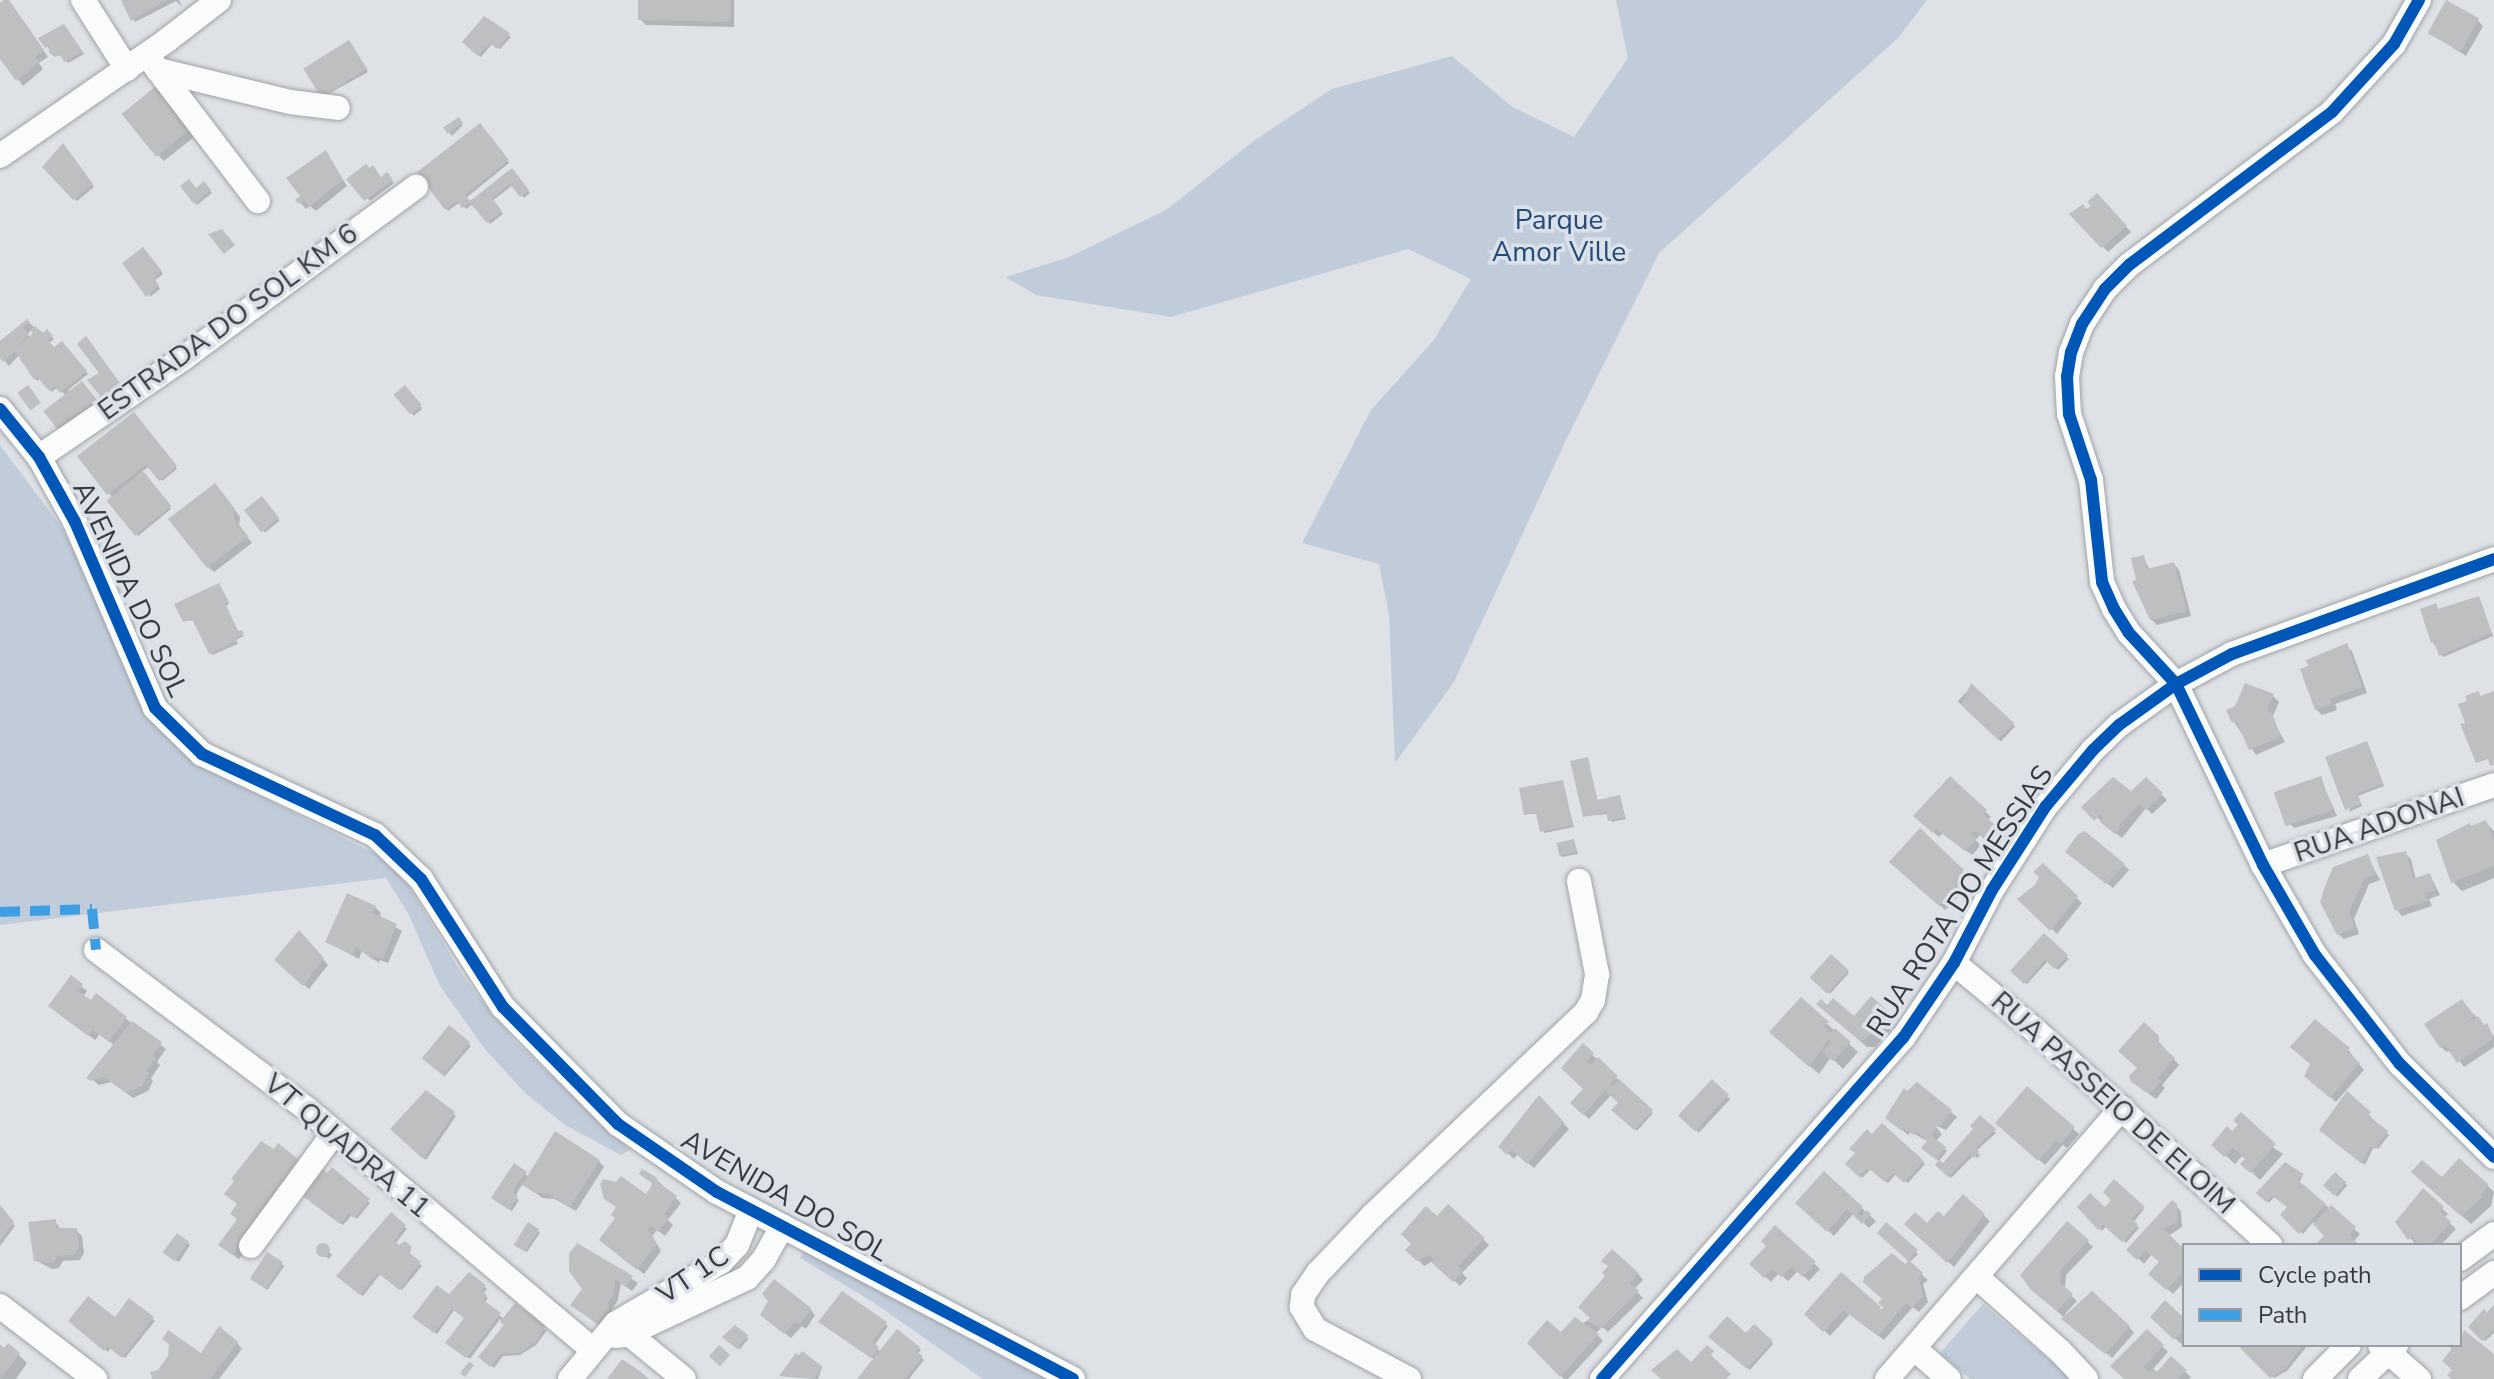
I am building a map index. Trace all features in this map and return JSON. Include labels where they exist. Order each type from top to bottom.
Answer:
[{"type":"street","points":[[83,0],[144,65],[258,201]]},
{"type":"street","points":[[0,156],[144,65],[219,0]]},
{"type":"street","points":[[2419,0],[2394,44],[2332,112],[2129,265],[2105,289],[2082,324],[2071,352],[2067,376],[2069,414],[2091,480],[2102,582],[2129,633],[2176,684],[2263,865],[2315,955],[2400,1064],[2494,1157]]},
{"type":"street","points":[[144,65],[290,102],[338,108]]},
{"type":"street","name":"ESTRADA DO SOL KM 6","points":[[39,457],[185,357],[416,187]]},
{"type":"street","name":"AVENIDA DO SOL","points":[[0,409],[39,457],[75,522],[155,708],[202,754],[375,835],[421,879],[503,1007],[618,1124],[717,1192],[1073,1379]]},
{"type":"street","name":"RUA ROTA DO MESSIAS","points":[[1602,1379],[1903,1038],[1954,963],[1992,890],[2046,806],[2110,733],[2176,684],[2232,654],[2494,559]]},
{"type":"street","name":"RUA ADONAI","points":[[2263,865],[2494,785]]},
{"type":"street","points":[[1409,1379],[1315,1329],[1302,1307],[1303,1295],[1318,1273],[1372,1216],[1586,1012],[1593,1000],[1597,974],[1579,881]]},
{"type":"street","name":"VT QUADRA 11","points":[[96,950],[334,1133],[610,1336],[684,1379]]},
{"type":"street","name":"RUA PASSEIO DE ELOIM","points":[[1954,963],[2122,1108],[2268,1243]]},
{"type":"street","points":[[1887,1379],[1978,1278],[2122,1108]]},
{"type":"street","points":[[251,1246],[334,1133]]},
{"type":"street","name":"VT 1C","points":[[610,1336],[721,1262],[737,1245],[751,1210]]},
{"type":"street","points":[[570,1379],[610,1336],[747,1278],[764,1259],[782,1227]]},
{"type":"street","points":[[2462,1258],[2494,1234]]},
{"type":"street","points":[[721,1262],[747,1278]]},
{"type":"street","points":[[2462,1297],[2494,1273]]},
{"type":"street","points":[[1978,1278],[2060,1351],[2086,1379]]},
{"type":"street","points":[[0,1306],[95,1379]]},
{"type":"street","points":[[2315,1379],[2347,1347]]},
{"type":"street","points":[[2360,1379],[2388,1347],[2419,1379]]},
{"type":"street","points":[[1915,1349],[1949,1379]]},
{"type":"green space","name":"Parque Amor Ville","points":[[1616,0],[1927,0],[1898,38],[1659,253],[1567,438],[1454,682],[1395,763],[1389,614],[1379,564],[1302,543],[1371,410],[1433,341],[1471,279],[1408,249],[1171,317],[1036,295],[1006,277],[1069,257],[1166,210],[1255,140],[1332,89],[1452,56],[1511,106],[1574,137],[1628,58]]},
{"type":"green space","points":[[0,445],[62,528],[158,720],[236,784],[382,857],[402,875],[462,974],[487,1008],[516,1042],[630,1150],[621,1155],[565,1125],[525,1093],[484,1048],[440,986],[408,913],[386,878],[0,925]]},
{"type":"green space","points":[[804,1250],[1051,1379],[983,1379],[873,1302],[800,1258]]},
{"type":"green space","points":[[1983,1304],[2072,1379],[1970,1379],[1940,1353]]},
{"type":"building","points":[[9,0],[44,50],[35,57],[39,62],[16,81],[0,59],[0,3]]},
{"type":"building","points":[[121,0],[167,0],[131,21]]},
{"type":"building","points":[[638,0],[731,0],[731,17],[729,22],[638,20]]},
{"type":"building","points":[[2446,0],[2479,18],[2461,52],[2428,33]]},
{"type":"building","points":[[484,16],[510,33],[497,49],[490,43],[478,56],[462,42]]},
{"type":"building","points":[[64,24],[83,52],[64,62],[60,54],[55,57],[49,53],[49,46],[45,48],[38,38]]},
{"type":"building","points":[[349,40],[367,69],[321,97],[303,69]]},
{"type":"building","points":[[155,87],[190,130],[156,157],[122,114]]},
{"type":"building","points":[[459,117],[463,123],[447,133],[443,128]]},
{"type":"building","points":[[480,123],[509,160],[465,195],[470,201],[512,168],[529,190],[520,197],[510,184],[492,198],[502,211],[487,223],[470,203],[462,208],[457,201],[445,210],[417,172]]},
{"type":"building","points":[[63,143],[93,184],[73,200],[42,167]]},
{"type":"building","points":[[326,150],[343,180],[309,207],[304,201],[299,204],[295,200],[300,196],[286,178]]},
{"type":"building","points":[[366,164],[370,168],[373,165],[381,177],[387,172],[393,180],[364,201],[346,179]]},
{"type":"building","points":[[189,179],[196,188],[204,181],[211,190],[194,204],[180,186]]},
{"type":"building","points":[[2097,193],[2127,226],[2101,248],[2069,214],[2083,204],[2086,209],[2091,206],[2087,202]]},
{"type":"building","points":[[222,229],[235,245],[224,254],[208,234]]},
{"type":"building","points":[[143,247],[162,271],[154,278],[159,286],[146,297],[122,263]]},
{"type":"building","points":[[27,319],[30,322],[23,327],[29,334],[15,349],[33,333],[30,330],[35,326],[43,333],[47,329],[53,336],[48,340],[54,347],[62,341],[87,371],[60,393],[54,386],[49,391],[37,377],[34,380],[15,351],[3,362],[0,358],[0,341]]},
{"type":"building","points":[[86,336],[120,383],[101,397],[87,380],[99,373],[77,344]]},
{"type":"building","points":[[82,381],[100,404],[61,434],[43,411]]},
{"type":"building","points":[[28,385],[41,403],[30,410],[17,393]]},
{"type":"building","points":[[405,385],[422,405],[410,415],[394,395]]},
{"type":"building","points":[[134,412],[177,466],[159,481],[146,465],[107,495],[77,456]]},
{"type":"building","points":[[143,471],[171,506],[135,536],[106,501]]},
{"type":"building","points":[[215,483],[235,509],[234,518],[248,536],[207,568],[168,519]]},
{"type":"building","points":[[262,496],[279,518],[261,532],[244,510]]},
{"type":"building","points":[[2144,555],[2147,569],[2174,562],[2187,611],[2150,620],[2132,581],[2136,580],[2131,558]]},
{"type":"building","points":[[219,583],[238,631],[242,630],[244,634],[236,638],[237,641],[209,654],[192,619],[183,622],[174,604]]},
{"type":"building","points":[[2479,596],[2492,633],[2439,656],[2434,641],[2431,643],[2420,609],[2436,603],[2438,609]]},
{"type":"building","points":[[2347,643],[2362,687],[2330,699],[2332,704],[2315,710],[2300,669],[2308,666],[2306,660]]},
{"type":"building","points":[[1971,683],[2014,723],[1998,740],[1961,705]]},
{"type":"building","points":[[2245,683],[2274,694],[2267,711],[2272,713],[2281,737],[2249,750],[2236,721],[2232,723],[2226,710],[2235,706]]},
{"type":"building","points":[[2479,691],[2480,696],[2494,691],[2494,765],[2490,766],[2488,759],[2476,763],[2460,724],[2465,723],[2458,704],[2467,701],[2465,696]]},
{"type":"building","points":[[2367,741],[2383,784],[2357,794],[2361,804],[2345,810],[2325,757]]},
{"type":"building","points":[[1588,757],[1597,800],[1620,795],[1625,817],[1608,821],[1606,812],[1583,817],[1570,761]]},
{"type":"building","points":[[1950,776],[1987,810],[1983,814],[1995,825],[1983,838],[1974,831],[1971,834],[1977,838],[1965,851],[1936,829],[1933,833],[1913,816]]},
{"type":"building","points":[[2321,776],[2333,810],[2285,826],[2274,792]]},
{"type":"building","points":[[2113,777],[2131,791],[2146,777],[2163,793],[2146,810],[2139,804],[2115,834],[2100,822],[2104,818],[2100,814],[2094,821],[2081,807]]},
{"type":"building","points":[[1563,780],[1573,825],[1540,832],[1536,813],[1524,815],[1519,788]]},
{"type":"building","points":[[2486,820],[2494,840],[2494,866],[2451,883],[2436,840],[2470,823],[2471,826]]},
{"type":"building","points":[[1920,828],[1964,870],[1956,879],[1956,888],[1939,906],[1889,862]]},
{"type":"building","points":[[2085,831],[2125,864],[2106,884],[2065,852],[2078,834]]},
{"type":"building","points":[[1574,839],[1577,852],[1559,856],[1556,843]]},
{"type":"building","points":[[2406,851],[2413,879],[2430,873],[2435,890],[2425,893],[2428,901],[2395,911],[2376,857]]},
{"type":"building","points":[[2368,854],[2376,874],[2364,879],[2349,912],[2355,928],[2337,935],[2320,902],[2324,889],[2333,867]]},
{"type":"building","points":[[2043,863],[2078,896],[2050,931],[2017,899],[2035,885],[2039,877],[2033,872]]},
{"type":"building","points":[[347,893],[376,906],[373,913],[397,924],[383,959],[374,956],[373,960],[356,947],[353,955],[325,942]]},
{"type":"building","points":[[299,930],[324,958],[303,986],[274,960]]},
{"type":"building","points":[[2044,933],[2068,955],[2055,969],[2045,960],[2024,984],[2010,971]]},
{"type":"building","points":[[1831,954],[1849,970],[1827,994],[1810,978]]},
{"type":"building","points":[[71,975],[83,984],[78,991],[91,1000],[96,993],[127,1017],[109,1042],[93,1030],[88,1036],[48,1006]]},
{"type":"building","points":[[1871,996],[1889,1012],[1866,1039],[1860,1041],[1816,1004],[1821,999],[1827,1005],[1833,998],[1854,1016]]},
{"type":"building","points":[[1801,997],[1829,1022],[1824,1026],[1831,1033],[1835,1028],[1851,1042],[1833,1061],[1822,1052],[1831,1042],[1829,1039],[1809,1067],[1769,1032]]},
{"type":"building","points":[[2462,999],[2474,1016],[2465,1024],[2478,1016],[2484,1025],[2487,1023],[2494,1038],[2457,1063],[2445,1045],[2440,1048],[2424,1024]]},
{"type":"building","points":[[2315,1019],[2350,1048],[2347,1052],[2360,1063],[2330,1098],[2304,1076],[2310,1064],[2290,1047]]},
{"type":"building","points":[[132,1021],[162,1042],[153,1055],[156,1058],[146,1071],[149,1073],[142,1086],[126,1093],[104,1077],[91,1081],[86,1078]]},
{"type":"building","points":[[2144,1022],[2159,1036],[2159,1044],[2175,1058],[2157,1078],[2161,1081],[2149,1094],[2131,1082],[2129,1076],[2137,1068],[2118,1051]]},
{"type":"building","points":[[449,1025],[470,1042],[443,1075],[422,1058]]},
{"type":"building","points":[[1583,1043],[1594,1053],[1587,1061],[1591,1065],[1598,1057],[1618,1076],[1610,1084],[1613,1086],[1619,1079],[1653,1110],[1634,1130],[1611,1110],[1618,1103],[1605,1090],[1583,1115],[1570,1103],[1583,1089],[1561,1068]]},
{"type":"building","points":[[1712,1079],[1729,1095],[1695,1131],[1678,1116]]},
{"type":"building","points":[[1917,1082],[1952,1110],[1940,1126],[1933,1124],[1937,1127],[1931,1135],[1946,1147],[1936,1160],[1921,1148],[1927,1141],[1916,1131],[1913,1135],[1904,1128],[1902,1131],[1885,1118],[1904,1088],[1907,1091]]},
{"type":"building","points":[[2027,1086],[2075,1127],[2060,1144],[2056,1141],[2038,1161],[1995,1123]]},
{"type":"building","points":[[426,1090],[455,1112],[423,1159],[390,1129]]},
{"type":"building","points":[[2347,1091],[2371,1112],[2368,1116],[2388,1131],[2375,1149],[2371,1146],[2362,1164],[2319,1130]]},
{"type":"building","points":[[1539,1095],[1564,1122],[1527,1164],[1512,1150],[1507,1155],[1498,1147]]},
{"type":"building","points":[[2241,1112],[2276,1144],[2250,1173],[2240,1164],[2245,1159],[2233,1148],[2224,1157],[2211,1145],[2227,1126],[2232,1131],[2238,1125],[2233,1120]]},
{"type":"building","points":[[1980,1115],[1996,1129],[1976,1148],[1979,1151],[1974,1158],[1970,1154],[1948,1177],[1935,1165],[1939,1160],[1943,1163],[1973,1129],[1970,1126]]},
{"type":"building","points":[[1882,1123],[1924,1161],[1904,1183],[1893,1173],[1885,1182],[1868,1168],[1859,1177],[1845,1164],[1855,1153],[1849,1149],[1867,1129],[1872,1134]]},
{"type":"building","points":[[555,1131],[600,1160],[570,1207],[548,1194],[535,1193],[522,1185]]},
{"type":"building","points":[[261,1141],[274,1149],[278,1143],[303,1163],[232,1255],[218,1245],[237,1219],[230,1214],[237,1204],[224,1194],[234,1181],[231,1179]]},
{"type":"building","points":[[2459,1158],[2489,1185],[2481,1194],[2484,1196],[2461,1216],[2411,1172],[2422,1160],[2442,1177]]},
{"type":"building","points":[[2285,1162],[2304,1174],[2298,1180],[2326,1204],[2299,1234],[2280,1215],[2287,1207],[2272,1196],[2266,1202],[2256,1193]]},
{"type":"building","points":[[514,1163],[527,1172],[516,1185],[513,1193],[518,1196],[509,1210],[491,1198]]},
{"type":"building","points":[[321,1167],[327,1173],[332,1167],[370,1199],[354,1218],[349,1214],[340,1224],[300,1194]]},
{"type":"building","points":[[642,1169],[677,1196],[664,1214],[669,1218],[658,1232],[651,1226],[648,1229],[657,1244],[637,1270],[599,1240],[615,1218],[611,1215],[616,1207],[604,1199],[600,1184],[603,1179],[616,1182],[621,1176],[646,1194],[653,1184],[639,1174]]},
{"type":"building","points":[[1824,1171],[1863,1207],[1857,1213],[1861,1217],[1867,1210],[1871,1214],[1862,1224],[1847,1209],[1827,1232],[1795,1203]]},
{"type":"building","points":[[2335,1172],[2346,1182],[2334,1195],[2323,1185]]},
{"type":"building","points":[[2114,1179],[2145,1207],[2132,1219],[2138,1225],[2122,1242],[2103,1225],[2098,1230],[2077,1207],[2090,1193],[2105,1207],[2111,1200],[2103,1192]]},
{"type":"building","points":[[2423,1188],[2444,1207],[2440,1211],[2451,1222],[2432,1243],[2418,1243],[2412,1237],[2408,1240],[2395,1222]]},
{"type":"building","points":[[1963,1194],[1985,1214],[1947,1263],[1904,1224],[1915,1212],[1927,1223],[1938,1211],[1944,1216]]},
{"type":"building","points":[[2172,1200],[2177,1204],[2177,1222],[2164,1229],[2182,1247],[2182,1273],[2166,1290],[2148,1274],[2159,1262],[2145,1250],[2137,1260],[2126,1250]]},
{"type":"building","points":[[1448,1204],[1485,1238],[1458,1266],[1463,1271],[1453,1282],[1431,1262],[1434,1259],[1429,1255],[1417,1261],[1405,1250],[1411,1244],[1401,1234],[1426,1206],[1437,1216]]},
{"type":"building","points":[[0,1205],[14,1222],[0,1241]]},
{"type":"building","points":[[2331,1205],[2356,1227],[2349,1235],[2357,1243],[2317,1243],[2324,1236],[2313,1224]]},
{"type":"building","points":[[391,1212],[406,1225],[394,1241],[399,1245],[405,1241],[412,1247],[408,1252],[421,1262],[399,1290],[378,1273],[360,1295],[336,1276]]},
{"type":"building","points":[[56,1219],[56,1228],[77,1228],[79,1247],[74,1255],[57,1256],[54,1263],[34,1261],[28,1222]]},
{"type":"building","points":[[2067,1221],[2089,1240],[2061,1269],[2060,1283],[2073,1294],[2057,1311],[2031,1290],[2020,1275]]},
{"type":"building","points":[[528,1222],[539,1229],[525,1252],[514,1245]]},
{"type":"building","points":[[1886,1222],[1918,1250],[1909,1260],[1923,1273],[1919,1278],[1923,1296],[1912,1308],[1906,1303],[1878,1336],[1843,1310],[1823,1332],[1804,1314],[1841,1272],[1881,1307],[1878,1310],[1884,1308],[1878,1303],[1882,1299],[1863,1282],[1864,1277],[1892,1253],[1905,1264],[1908,1261],[1877,1233]]},
{"type":"building","points":[[1775,1225],[1816,1262],[1803,1277],[1791,1267],[1781,1277],[1772,1269],[1764,1278],[1749,1264],[1766,1246],[1761,1241]]},
{"type":"building","points":[[177,1233],[189,1242],[175,1261],[163,1252]]},
{"type":"building","points":[[323,1243],[330,1250],[323,1257],[316,1250]]},
{"type":"building","points":[[577,1243],[633,1276],[626,1287],[615,1279],[614,1294],[607,1304],[610,1307],[597,1324],[570,1305],[582,1289],[569,1271],[569,1254]]},
{"type":"building","points":[[1612,1249],[1639,1273],[1630,1283],[1639,1291],[1601,1328],[1587,1321],[1590,1318],[1578,1307],[1605,1276],[1602,1273],[1608,1266],[1601,1261]]},
{"type":"building","points":[[267,1252],[283,1262],[266,1289],[250,1279]]},
{"type":"building","points":[[469,1272],[486,1285],[482,1290],[487,1295],[483,1300],[501,1313],[466,1358],[445,1343],[464,1318],[452,1309],[434,1333],[412,1317],[437,1285],[449,1294]]},
{"type":"building","points":[[774,1279],[811,1308],[800,1325],[795,1322],[784,1334],[760,1315],[768,1301],[762,1294]]},
{"type":"building","points":[[842,1291],[887,1322],[872,1342],[879,1347],[871,1358],[818,1322]]},
{"type":"building","points":[[2092,1291],[2130,1326],[2105,1354],[2061,1319]]},
{"type":"building","points":[[88,1296],[115,1317],[129,1298],[154,1317],[122,1358],[108,1347],[104,1351],[68,1321]]},
{"type":"building","points":[[2165,1300],[2182,1316],[2182,1331],[2174,1340],[2150,1317]]},
{"type":"building","points":[[515,1303],[546,1326],[534,1344],[518,1353],[501,1354],[490,1367],[478,1357],[504,1325],[500,1322]]},
{"type":"building","points":[[2494,1305],[2494,1329],[2482,1341],[2468,1327],[2484,1309],[2487,1312]]},
{"type":"building","points":[[1727,1316],[1746,1333],[1754,1324],[1773,1341],[1747,1369],[1708,1337]]},
{"type":"building","points":[[1575,1317],[1599,1334],[1560,1377],[1527,1343],[1547,1320],[1561,1332]]},
{"type":"building","points":[[735,1325],[748,1335],[737,1349],[722,1337]]},
{"type":"building","points":[[219,1326],[238,1342],[210,1379],[152,1379],[150,1372],[158,1370],[168,1356],[169,1344],[162,1339],[168,1330],[201,1353]]},
{"type":"building","points":[[897,1329],[920,1347],[916,1351],[923,1356],[905,1379],[857,1379]]},
{"type":"building","points":[[2147,1329],[2164,1345],[2144,1367],[2149,1372],[2153,1368],[2157,1372],[2171,1356],[2187,1370],[2178,1379],[2124,1379],[2110,1366]]},
{"type":"building","points":[[2464,1330],[2494,1354],[2494,1379],[2451,1379],[2447,1375],[2452,1370],[2442,1361],[2450,1347],[2462,1347]]},
{"type":"building","points":[[8,1343],[20,1353],[0,1379],[0,1344],[4,1348]]},
{"type":"building","points":[[719,1345],[730,1355],[720,1366],[709,1356]]},
{"type":"building","points":[[1707,1345],[1714,1351],[1711,1355],[1731,1374],[1726,1379],[1661,1379],[1651,1370],[1677,1349],[1691,1362]]},
{"type":"building","points":[[2239,1347],[2302,1347],[2285,1369],[2270,1378]]},
{"type":"building","points":[[802,1351],[823,1367],[814,1379],[779,1376],[796,1353],[799,1355]]},
{"type":"building","points":[[622,1359],[641,1372],[649,1379],[607,1379]]},
{"type":"building","points":[[469,1362],[474,1365],[465,1377],[460,1373]]},
{"type":"marked path","points":[[0,912],[92,909],[96,950]]},
{"type":"cycle path","points":[[2419,0],[2394,44],[2332,112],[2129,265],[2105,289],[2082,324],[2071,352],[2067,376],[2069,414],[2091,480],[2102,582],[2114,609],[2129,633],[2176,684],[2263,865],[2315,955],[2400,1064],[2494,1157]]},
{"type":"cycle path","points":[[0,409],[39,457],[75,522],[155,708],[202,754],[375,835],[421,879],[503,1007],[618,1124],[717,1192],[1073,1379]]},
{"type":"cycle path","points":[[1602,1379],[1903,1038],[1954,963],[1992,890],[2046,806],[2093,750],[2119,725],[2176,684],[2232,654],[2494,559]]}]
